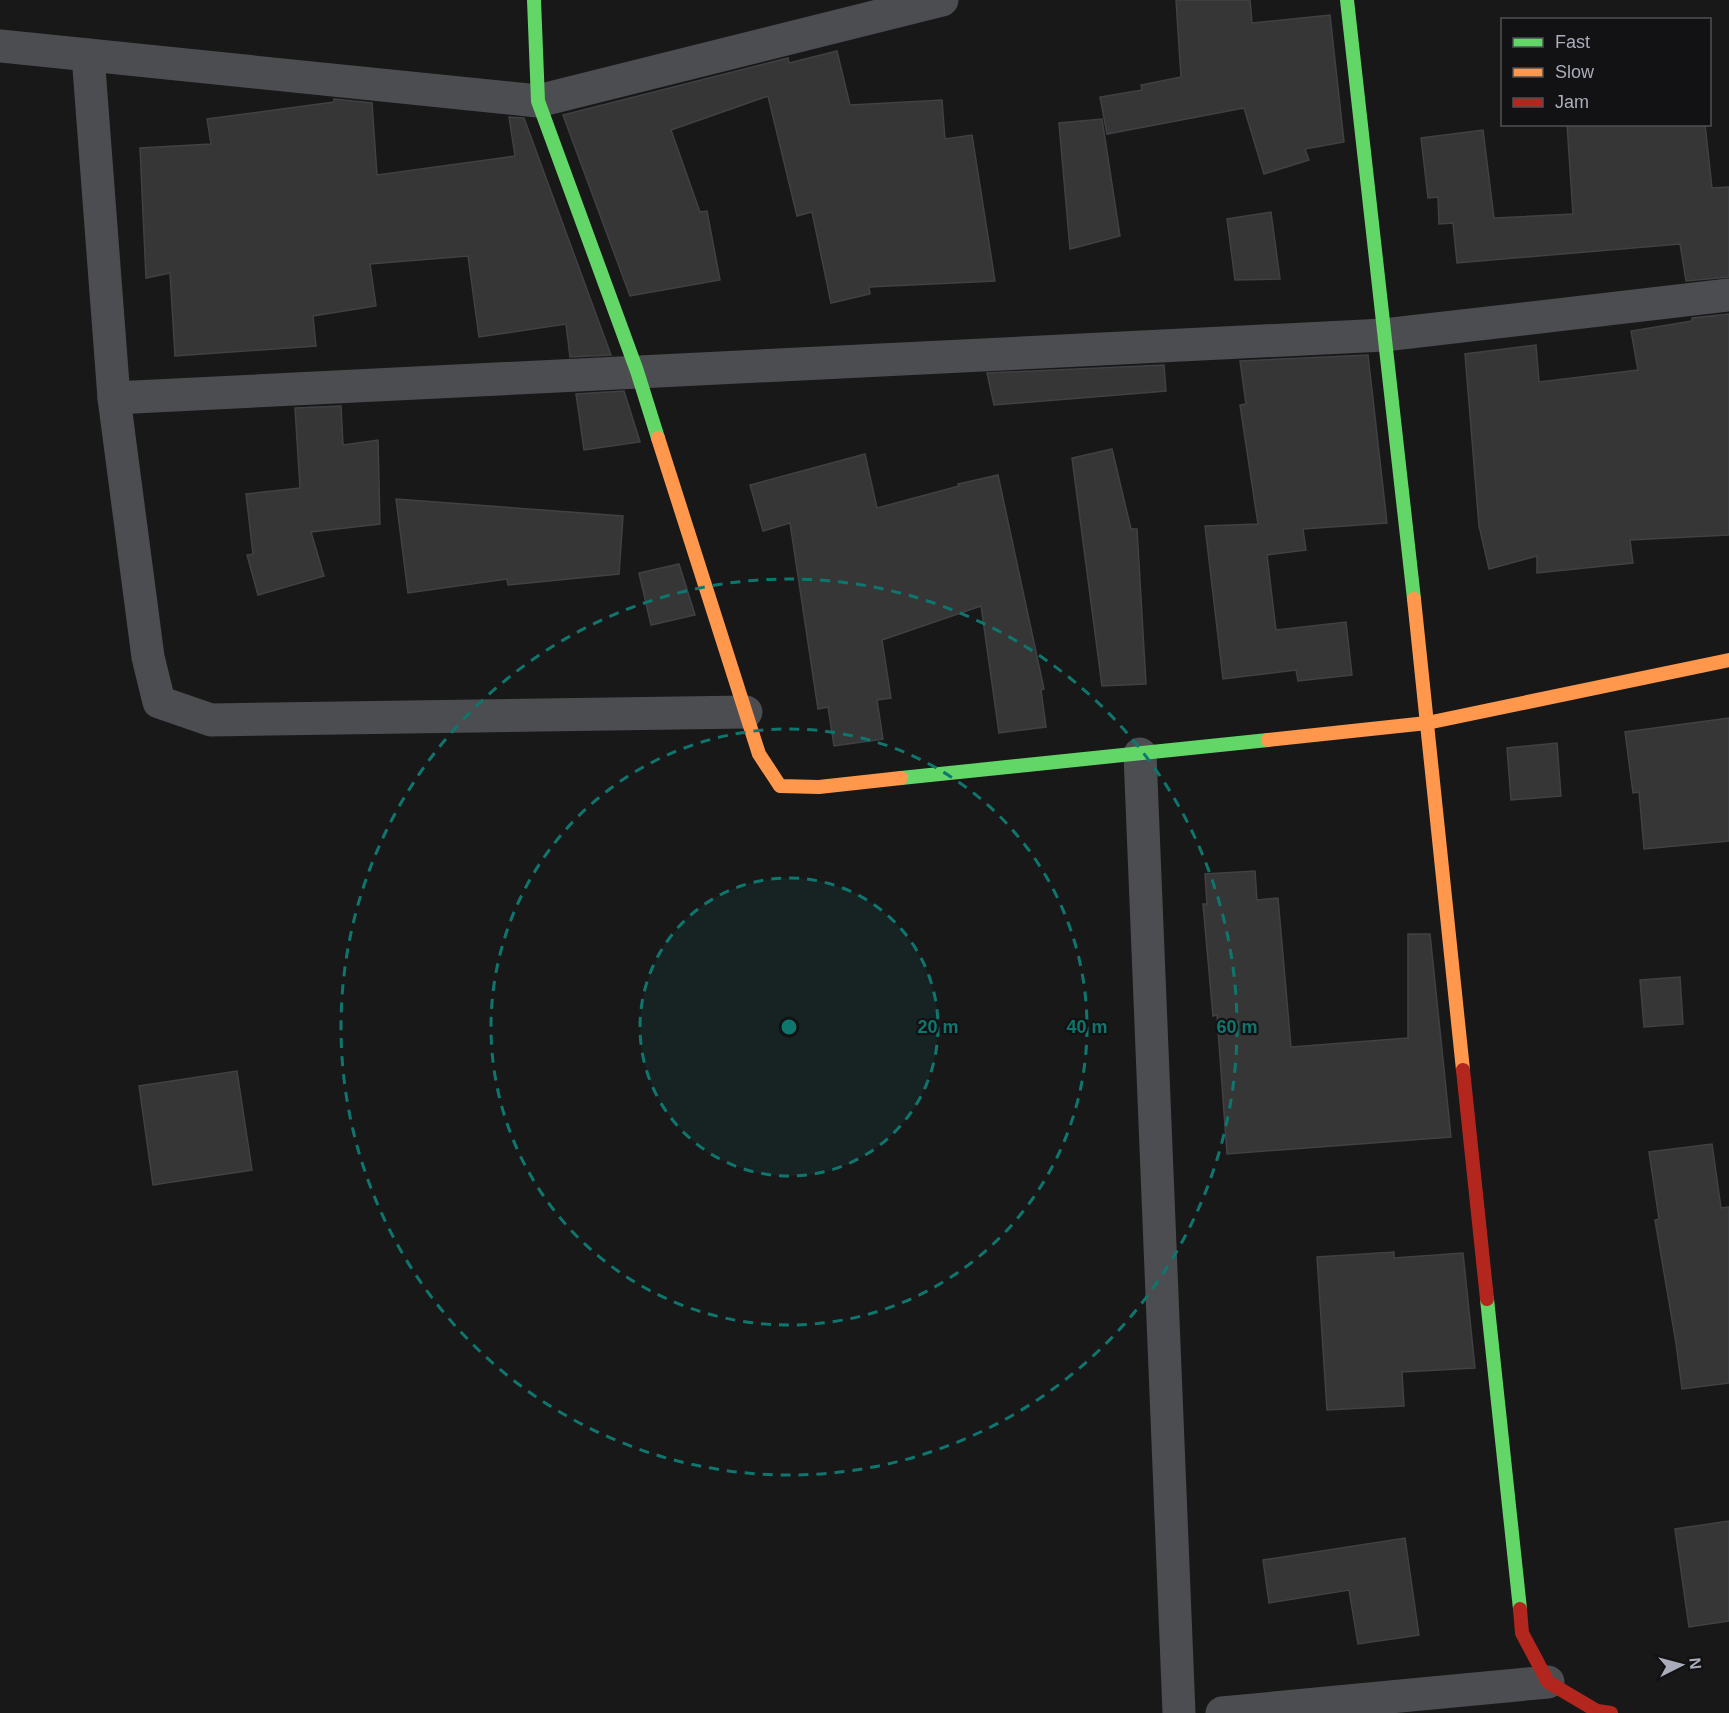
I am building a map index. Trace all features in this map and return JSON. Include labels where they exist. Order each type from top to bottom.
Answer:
[{"type":"street","points":[[534,0],[538,101],[637,371],[759,754],[780,786],[819,787],[1427,723],[1729,660]]},
{"type":"street","points":[[0,46],[538,101],[942,0]]},
{"type":"street","points":[[1347,0],[1427,723],[1522,1633],[1548,1682],[1597,1711],[1611,1713]]},
{"type":"street","points":[[88,55],[114,398],[148,657],[159,702],[212,720],[746,712]]},
{"type":"street","points":[[114,398],[1384,334],[1729,295]]},
{"type":"street","points":[[1140,754],[1179,1713]]},
{"type":"street","points":[[1222,1713],[1548,1682]]},
{"type":"building","points":[[1176,0],[1250,0],[1252,23],[1330,15],[1344,142],[1305,149],[1309,160],[1264,174],[1244,108],[1107,134],[1100,97],[1142,90],[1141,85],[1181,77]]},
{"type":"building","points":[[837,51],[850,105],[942,100],[945,139],[972,135],[995,281],[869,287],[870,294],[831,303],[812,212],[797,216],[768,96],[671,130],[700,212],[707,211],[720,280],[630,296],[563,115],[788,58],[789,63]]},
{"type":"building","points":[[334,99],[372,103],[377,175],[515,156],[509,117],[524,118],[611,355],[570,357],[566,324],[479,337],[468,256],[370,264],[376,306],[313,316],[316,346],[175,356],[170,273],[146,278],[140,148],[211,144],[207,119],[334,102]]},
{"type":"building","points":[[1102,119],[1120,236],[1070,249],[1059,123]]},
{"type":"building","points":[[1567,126],[1705,126],[1712,188],[1729,187],[1729,277],[1686,281],[1680,244],[1457,263],[1453,223],[1439,224],[1438,197],[1428,198],[1421,138],[1483,130],[1494,218],[1573,214]]},
{"type":"building","points":[[1271,212],[1280,279],[1235,280],[1227,219]]},
{"type":"building","points":[[1729,314],[1729,535],[1630,540],[1633,563],[1537,573],[1537,556],[1489,569],[1479,526],[1465,354],[1536,345],[1539,382],[1638,370],[1631,331],[1692,321],[1692,318]]},
{"type":"building","points":[[1368,355],[1387,523],[1303,529],[1306,550],[1267,555],[1276,630],[1346,622],[1352,675],[1298,681],[1296,670],[1223,679],[1205,526],[1258,524],[1240,405],[1246,404],[1240,361]]},
{"type":"building","points":[[1164,365],[1166,391],[994,405],[987,373]]},
{"type":"building","points":[[624,391],[640,442],[584,450],[576,394]]},
{"type":"building","points":[[341,406],[343,445],[378,440],[380,524],[311,532],[324,576],[258,595],[247,555],[253,554],[246,494],[300,488],[295,408]]},
{"type":"building","points":[[1112,449],[1131,529],[1137,529],[1146,684],[1102,686],[1072,458]]},
{"type":"building","points":[[865,454],[877,508],[959,486],[958,484],[998,475],[1044,689],[1041,690],[1046,727],[999,733],[981,606],[882,640],[891,698],[877,700],[883,739],[834,746],[828,707],[818,709],[790,523],[763,531],[750,485]]},
{"type":"building","points":[[396,499],[623,516],[619,574],[508,585],[507,579],[408,593]]},
{"type":"building","points":[[679,564],[695,615],[651,625],[639,573]]},
{"type":"building","points":[[1729,718],[1729,841],[1644,849],[1639,792],[1633,793],[1625,732]]},
{"type":"building","points":[[1557,743],[1561,796],[1511,800],[1507,748]]},
{"type":"building","points":[[1255,871],[1257,900],[1278,898],[1291,1047],[1408,1038],[1408,934],[1430,934],[1451,1137],[1227,1154],[1217,1015],[1213,1016],[1203,904],[1207,904],[1205,874]]},
{"type":"building","points":[[1680,977],[1683,1024],[1644,1027],[1640,980]]},
{"type":"building","points":[[237,1071],[252,1170],[153,1185],[139,1086]]},
{"type":"building","points":[[1712,1144],[1721,1208],[1729,1207],[1729,1383],[1682,1389],[1655,1220],[1659,1219],[1649,1152]]},
{"type":"building","points":[[1394,1252],[1394,1258],[1463,1253],[1475,1368],[1402,1372],[1404,1406],[1327,1410],[1317,1257]]},
{"type":"building","points":[[1729,1521],[1729,1621],[1689,1627],[1675,1529]]},
{"type":"building","points":[[1405,1538],[1419,1635],[1358,1644],[1349,1590],[1269,1603],[1263,1560]]},
{"type":"traffic: fast","points":[[534,0],[538,101],[637,371],[658,438]]},
{"type":"traffic: fast","points":[[1347,0],[1414,599]]},
{"type":"traffic: fast","points":[[901,778],[1268,740]]},
{"type":"traffic: fast","points":[[1487,1299],[1520,1609]]},
{"type":"traffic: slow","points":[[658,438],[759,754],[780,786],[819,787],[901,778]]},
{"type":"traffic: slow","points":[[1414,599],[1463,1070]]},
{"type":"traffic: slow","points":[[1268,740],[1427,723],[1729,660]]},
{"type":"traffic: jam","points":[[1463,1070],[1487,1299]]},
{"type":"traffic: jam","points":[[1520,1609],[1522,1633],[1548,1682],[1597,1711],[1611,1713]]}]
